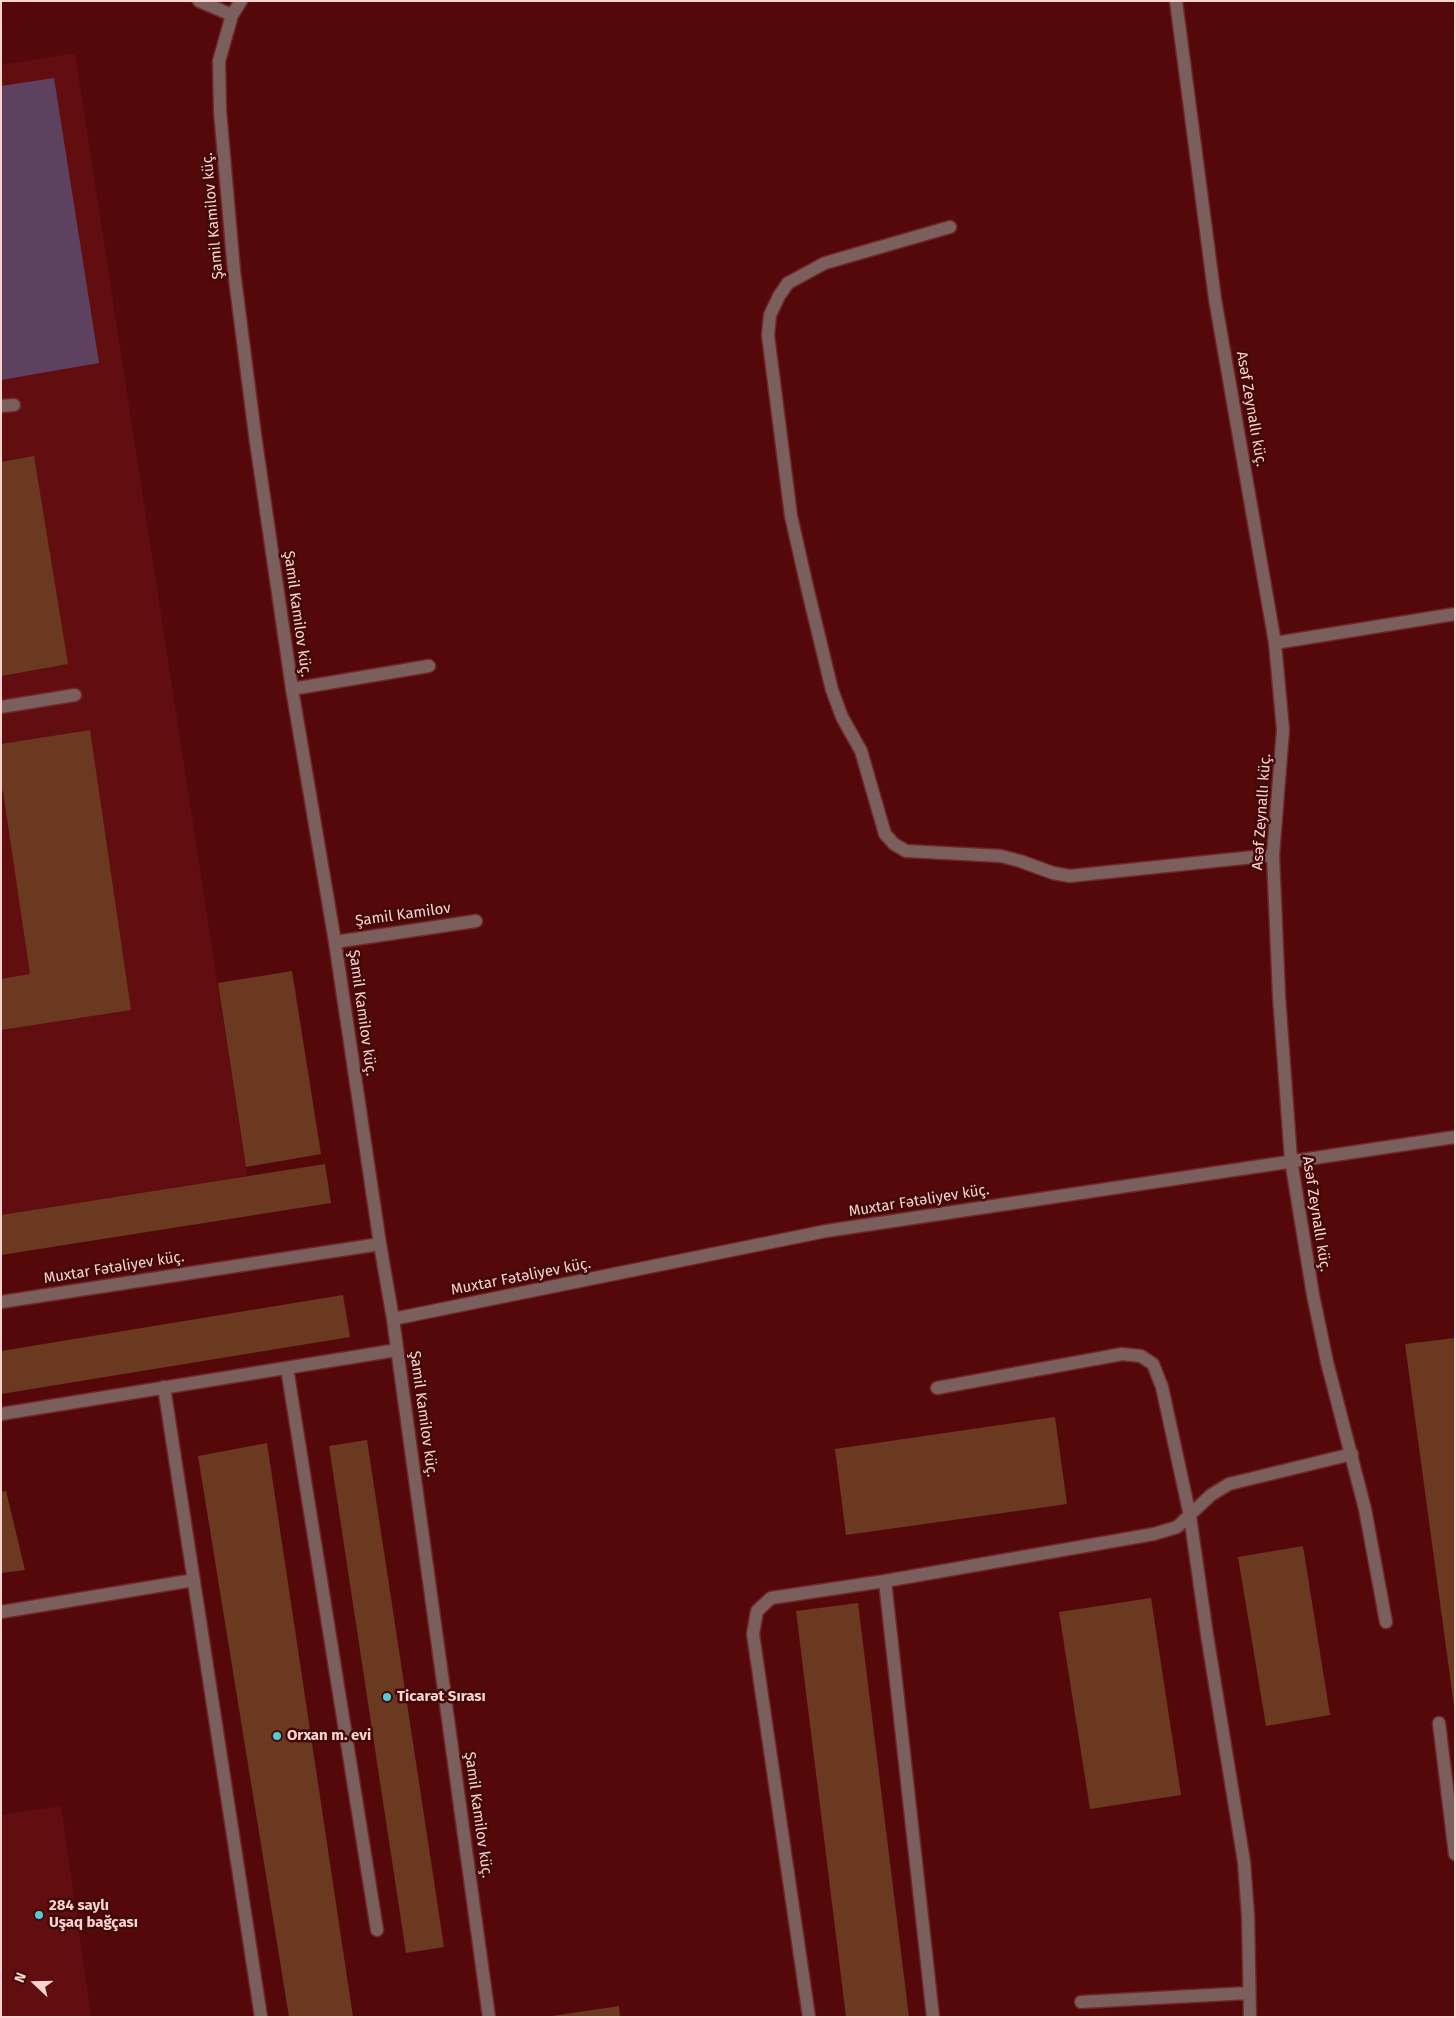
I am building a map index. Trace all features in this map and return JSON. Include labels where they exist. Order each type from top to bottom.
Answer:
[{"type":"street","points":[[199,1],[232,15]]},
{"type":"street","name":"Şamil Kamilov küç.","points":[[241,1],[232,15],[220,62],[220,111],[234,262],[255,435],[292,690],[335,942],[393,1319],[489,2017]]},
{"type":"street","name":"Asəf Zeynallı küç.","points":[[1176,1],[1215,300],[1275,643],[1283,730],[1273,855],[1279,996],[1291,1160],[1313,1295],[1327,1362],[1365,1509],[1386,1622]]},
{"type":"street","points":[[950,227],[825,264],[788,282],[770,314],[768,335],[791,516],[832,690],[842,717],[861,750],[885,834],[894,844],[906,851],[1001,856],[1053,873],[1070,876],[1273,855]]},
{"type":"street","points":[[1275,643],[1455,614]]},
{"type":"street","points":[[292,690],[429,666]]},
{"type":"street","points":[[1,707],[75,695]]},
{"type":"street","name":"Şamil Kamilov","points":[[335,942],[476,921]]},
{"type":"street","name":"Muxtar Fətəliyev küç.","points":[[393,1319],[826,1231],[1455,1137]]},
{"type":"street","name":"Muxtar Fətəliyev küç.","points":[[1,1302],[380,1244]]},
{"type":"street","points":[[1,1414],[397,1350]]},
{"type":"street","points":[[937,1388],[1122,1354],[1141,1356],[1153,1364],[1162,1387],[1190,1516],[1207,1635],[1244,1862],[1248,1916],[1250,2017]]},
{"type":"street","points":[[287,1368],[377,1930]]},
{"type":"street","points":[[164,1388],[261,2017]]},
{"type":"street","points":[[808,2017],[753,1634],[757,1611],[771,1598],[885,1581],[1154,1534],[1177,1527],[1211,1495],[1229,1484],[1352,1454]]},
{"type":"street","points":[[1,1612],[194,1580]]},
{"type":"street","points":[[885,1581],[933,2017]]},
{"type":"street","points":[[1439,1723],[1455,1854]]},
{"type":"street","points":[[1081,2002],[1249,1993]]},
{"type":"shaded area","points":[[75,53],[247,1176],[1,1215],[1,65]]},
{"type":"shaded area","points":[[54,78],[99,363],[1,380],[1,86]]},
{"type":"shaded area","name":"284 saylı Uşaq bağçası","points":[[61,1806],[91,2016],[1,2017],[1,1815]]},
{"type":"building","points":[[34,456],[68,664],[1,676],[1,462]]},
{"type":"building","points":[[90,730],[131,1010],[1,1030],[1,979],[30,974],[3,791],[1,791],[1,744]]},
{"type":"building","points":[[292,971],[321,1154],[246,1167],[218,983]]},
{"type":"building","points":[[325,1164],[331,1203],[1,1255],[1,1215]]},
{"type":"building","points":[[343,1295],[350,1337],[1,1394],[1,1351]]},
{"type":"building","points":[[1455,1338],[1455,1706],[1454,1706],[1405,1344]]},
{"type":"building","points":[[1055,1417],[1067,1504],[846,1535],[835,1449]]},
{"type":"building","name":"Ticarət Sırası","points":[[367,1440],[444,1947],[406,1953],[329,1446]]},
{"type":"building","name":"Orxan m. evi","points":[[267,1443],[353,2017],[289,2017],[198,1456]]},
{"type":"building","points":[[6,1491],[25,1570],[1,1573],[1,1492]]},
{"type":"building","points":[[1303,1546],[1330,1715],[1266,1726],[1238,1557]]},
{"type":"building","points":[[1151,1598],[1181,1795],[1090,1809],[1059,1612]]},
{"type":"building","points":[[858,1603],[909,2017],[846,2017],[796,1611]]},
{"type":"building","points":[[619,2006],[620,2017],[552,2017],[552,2016]]},
{"type":"place","name":"Ticarət Sırası","points":[[387,1697]]},
{"type":"place","name":"Orxan m. evi","points":[[277,1736]]},
{"type":"place","name":"284 saylı Uşaq bağçası","points":[[39,1915]]}]
